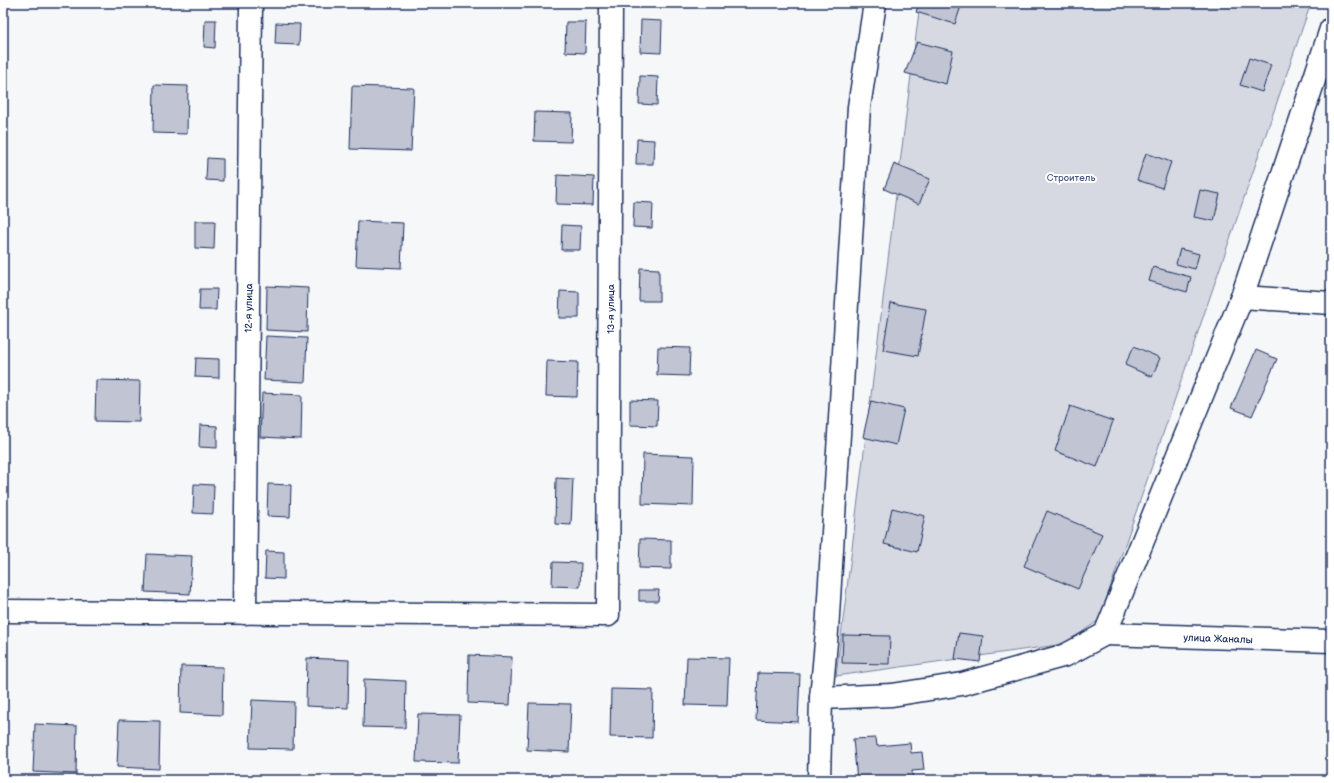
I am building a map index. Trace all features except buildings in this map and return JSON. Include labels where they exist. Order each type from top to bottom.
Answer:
[{"type":"street","name":"12-я улица","points":[[245,613],[251,3]]},
{"type":"street","name":"13-я улица","points":[[245,613],[608,615],[611,3]]},
{"type":"street","points":[[819,780],[821,698],[827,631],[859,108],[875,3]]},
{"type":"street","points":[[821,698],[892,695],[962,684],[1066,656],[1105,634],[1242,297],[1331,29]]},
{"type":"street","points":[[1242,297],[1331,302]]},
{"type":"street","points":[[3,611],[245,613]]},
{"type":"street","name":"улица Жаналы","points":[[1105,634],[1331,641]]},
{"type":"green space","name":"Строитель","points":[[920,3],[1311,3],[1099,620],[1065,644],[836,676]]}]
